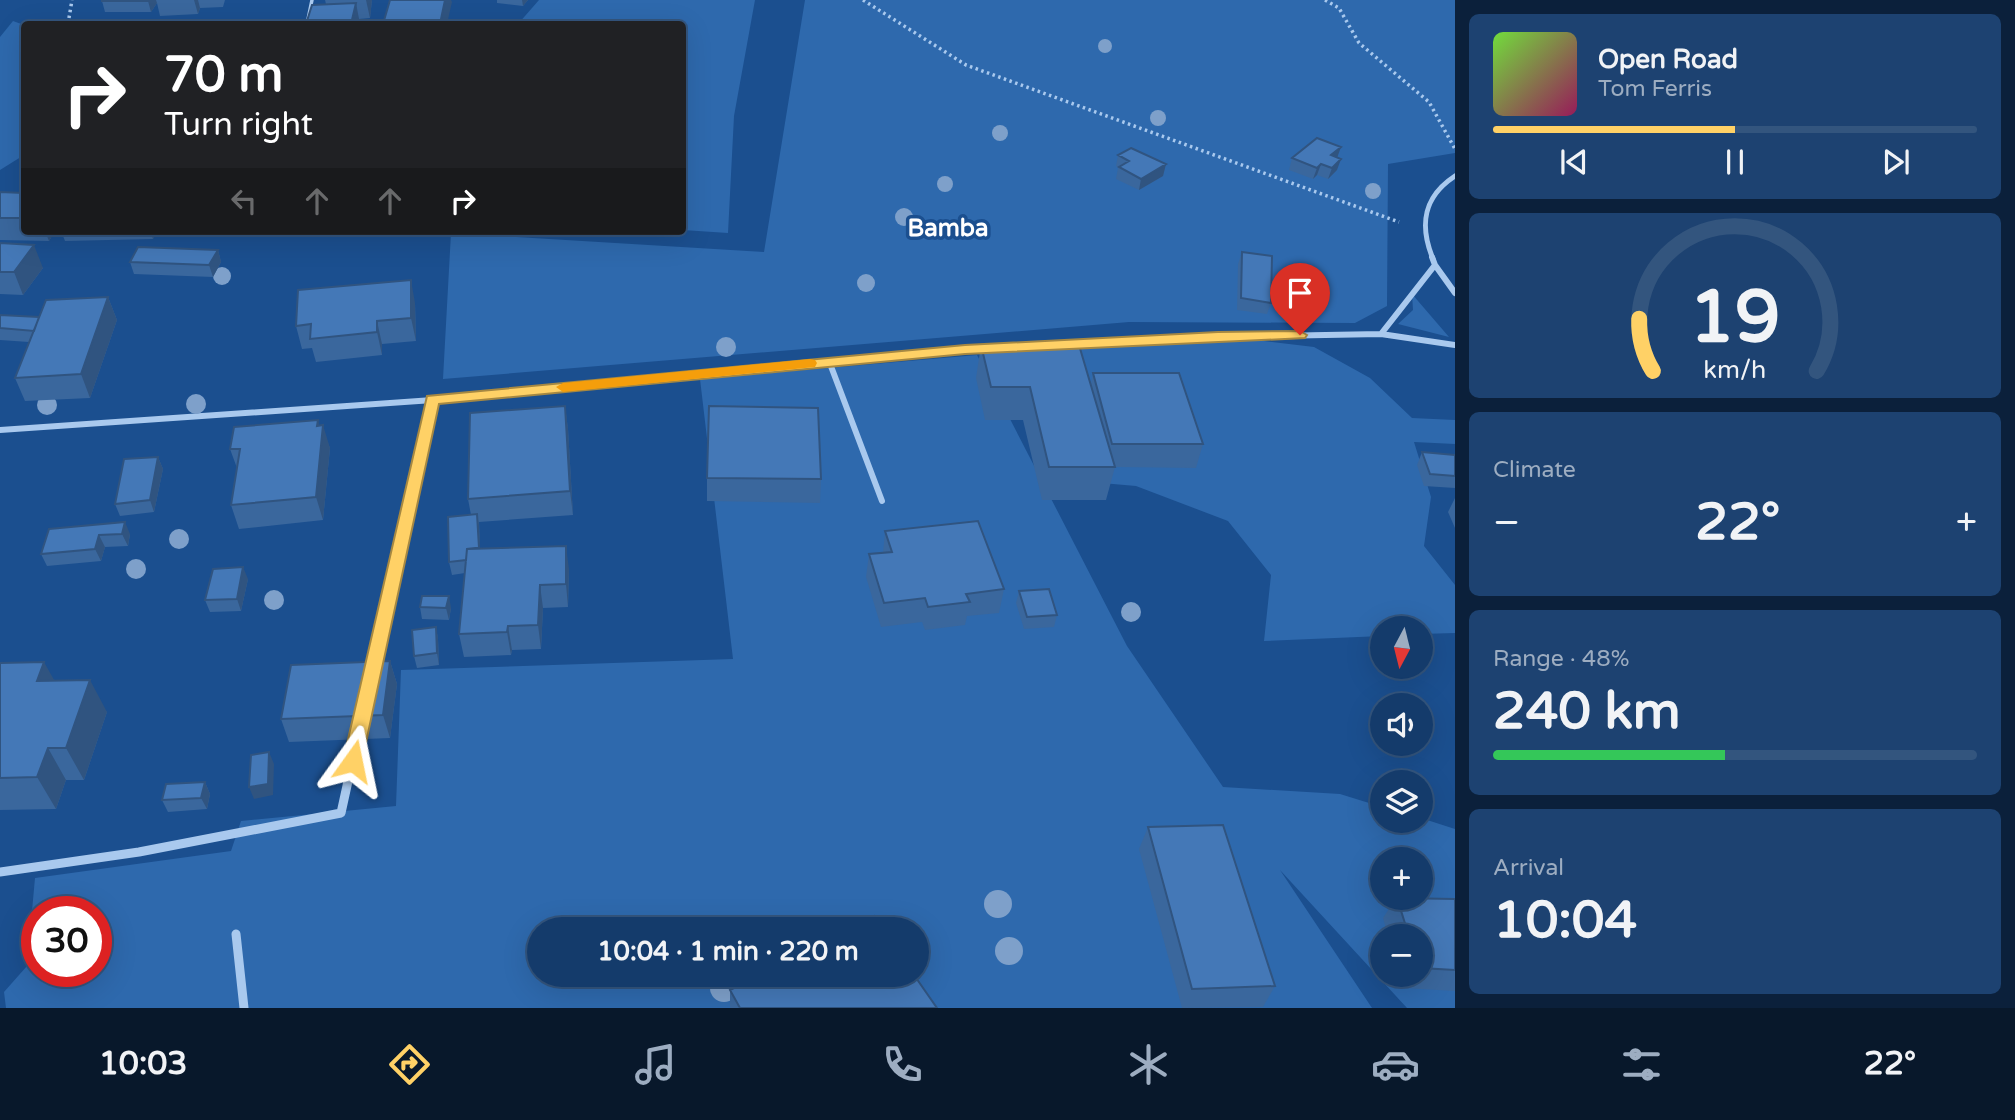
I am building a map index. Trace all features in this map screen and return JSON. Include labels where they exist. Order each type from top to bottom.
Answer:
[{"type":"street","points":[[1455,176],[1445,182],[1428,202],[1423,231],[1435,265],[1455,293]]},
{"type":"street","points":[[1381,334],[1435,265]]},
{"type":"street","points":[[1034,346],[1218,337],[1381,334],[1455,345]]},
{"type":"street","points":[[0,430],[433,400],[993,348]]},
{"type":"street","points":[[829,362],[882,501]]},
{"type":"street","points":[[371,680],[433,400]]},
{"type":"street","points":[[0,872],[139,852],[341,813],[362,720]]},
{"type":"street","points":[[236,934],[244,1008]]},
{"type":"lane","points":[[308,21],[312,0]]},
{"type":"path","points":[[68,21],[72,0]]},
{"type":"path","points":[[863,0],[966,65],[1423,231]]},
{"type":"path","points":[[1325,0],[1339,8],[1359,43],[1429,103],[1455,149]]},
{"type":"shaded area","points":[[539,0],[755,0],[734,116],[728,233],[686,230],[686,21],[521,21]]},
{"type":"shaded area","points":[[805,0],[1455,0],[1455,153],[1388,164],[1387,306],[1355,323],[1129,322],[443,379],[451,235],[764,252]]},
{"type":"shaded area","points":[[13,21],[21,24],[21,157],[0,170],[0,37]]},
{"type":"shaded area","points":[[1412,294],[1449,337],[1398,324],[1413,310]]},
{"type":"shaded area","points":[[1240,338],[1314,347],[1370,378],[1412,418],[1455,420],[1455,444],[1414,442],[1431,497],[1424,546],[1455,585],[1455,633],[1433,634],[1433,616],[1370,616],[1370,637],[1264,641],[1271,575],[1228,521],[1136,486],[1067,480],[1050,350],[1123,343]]},
{"type":"shaded area","points":[[977,355],[1127,646],[1223,787],[1340,794],[1370,803],[1370,833],[1433,833],[1433,822],[1455,829],[1455,1008],[1407,1008],[1388,987],[1433,987],[1433,924],[1370,924],[1370,968],[1280,870],[1372,1008],[6,1008],[4,992],[21,973],[21,987],[112,987],[112,896],[33,896],[35,878],[231,851],[241,821],[396,806],[401,670],[733,659],[700,379]]},
{"type":"building","points":[[102,0],[149,0],[102,1]]},
{"type":"building","points":[[390,0],[445,0],[441,21],[384,21]]},
{"type":"building","points":[[356,3],[352,21],[307,21],[312,5]]},
{"type":"building","points":[[1317,138],[1341,147],[1331,155],[1341,159],[1332,168],[1321,164],[1317,168],[1292,158]]},
{"type":"building","points":[[1131,148],[1166,164],[1141,179],[1119,167],[1129,161],[1118,155]]},
{"type":"building","points":[[0,192],[21,193],[21,218],[0,218]]},
{"type":"building","points":[[0,243],[34,245],[14,272],[0,272]]},
{"type":"building","points":[[138,247],[218,250],[209,265],[130,262]]},
{"type":"building","points":[[1242,252],[1272,256],[1271,303],[1241,298]]},
{"type":"building","points":[[411,280],[411,318],[377,321],[377,332],[310,339],[311,324],[296,326],[298,290]]},
{"type":"building","points":[[108,297],[81,374],[15,378],[46,300]]},
{"type":"building","points":[[0,315],[39,317],[34,331],[0,328]]},
{"type":"building","points":[[981,345],[1079,345],[1115,467],[1049,467],[1030,387],[991,387]]},
{"type":"building","points":[[1093,373],[1179,373],[1203,444],[1112,444]]},
{"type":"building","points":[[565,406],[570,491],[468,499],[470,413]]},
{"type":"building","points":[[709,406],[818,408],[821,479],[707,478]]},
{"type":"building","points":[[318,420],[317,426],[323,425],[316,497],[231,505],[240,449],[230,449],[234,427]]},
{"type":"building","points":[[1422,452],[1455,455],[1455,476],[1430,474]]},
{"type":"building","points":[[158,457],[150,500],[115,504],[124,459]]},
{"type":"building","points":[[477,514],[479,548],[467,549],[466,560],[449,562],[448,517]]},
{"type":"building","points":[[978,521],[1004,589],[966,594],[970,602],[928,607],[925,598],[884,603],[869,554],[892,552],[885,531]]},
{"type":"building","points":[[125,522],[122,534],[99,535],[95,549],[41,554],[49,529]]},
{"type":"building","points":[[566,546],[566,584],[540,585],[538,625],[508,626],[507,632],[459,634],[467,549]]},
{"type":"building","points":[[243,567],[237,599],[205,600],[213,569]]},
{"type":"building","points":[[1049,589],[1057,615],[1027,617],[1019,591]]},
{"type":"building","points":[[422,596],[449,596],[446,608],[420,607]]},
{"type":"building","points":[[436,627],[437,653],[414,656],[412,630]]},
{"type":"building","points":[[390,661],[383,715],[281,719],[291,665]]},
{"type":"building","points":[[44,662],[37,681],[90,680],[66,748],[48,748],[37,777],[0,778],[0,663]]},
{"type":"building","points":[[269,752],[268,784],[249,787],[251,755]]},
{"type":"building","points":[[205,782],[201,798],[162,800],[166,784]]},
{"type":"building","points":[[1223,825],[1275,986],[1192,989],[1148,827]]},
{"type":"building","points":[[1433,899],[1455,899],[1455,970],[1433,969],[1433,924],[1405,924],[1401,910],[1433,910]]},
{"type":"building","points":[[736,987],[922,987],[937,1008],[740,1008],[730,990]]},
{"type":"slow traffic","points":[[563,387],[810,363]]},
{"type":"district","name":"Bamba","points":[[948,228]]},
{"type":"route","points":[[353,761],[433,400],[965,350],[1300,335]]}]
